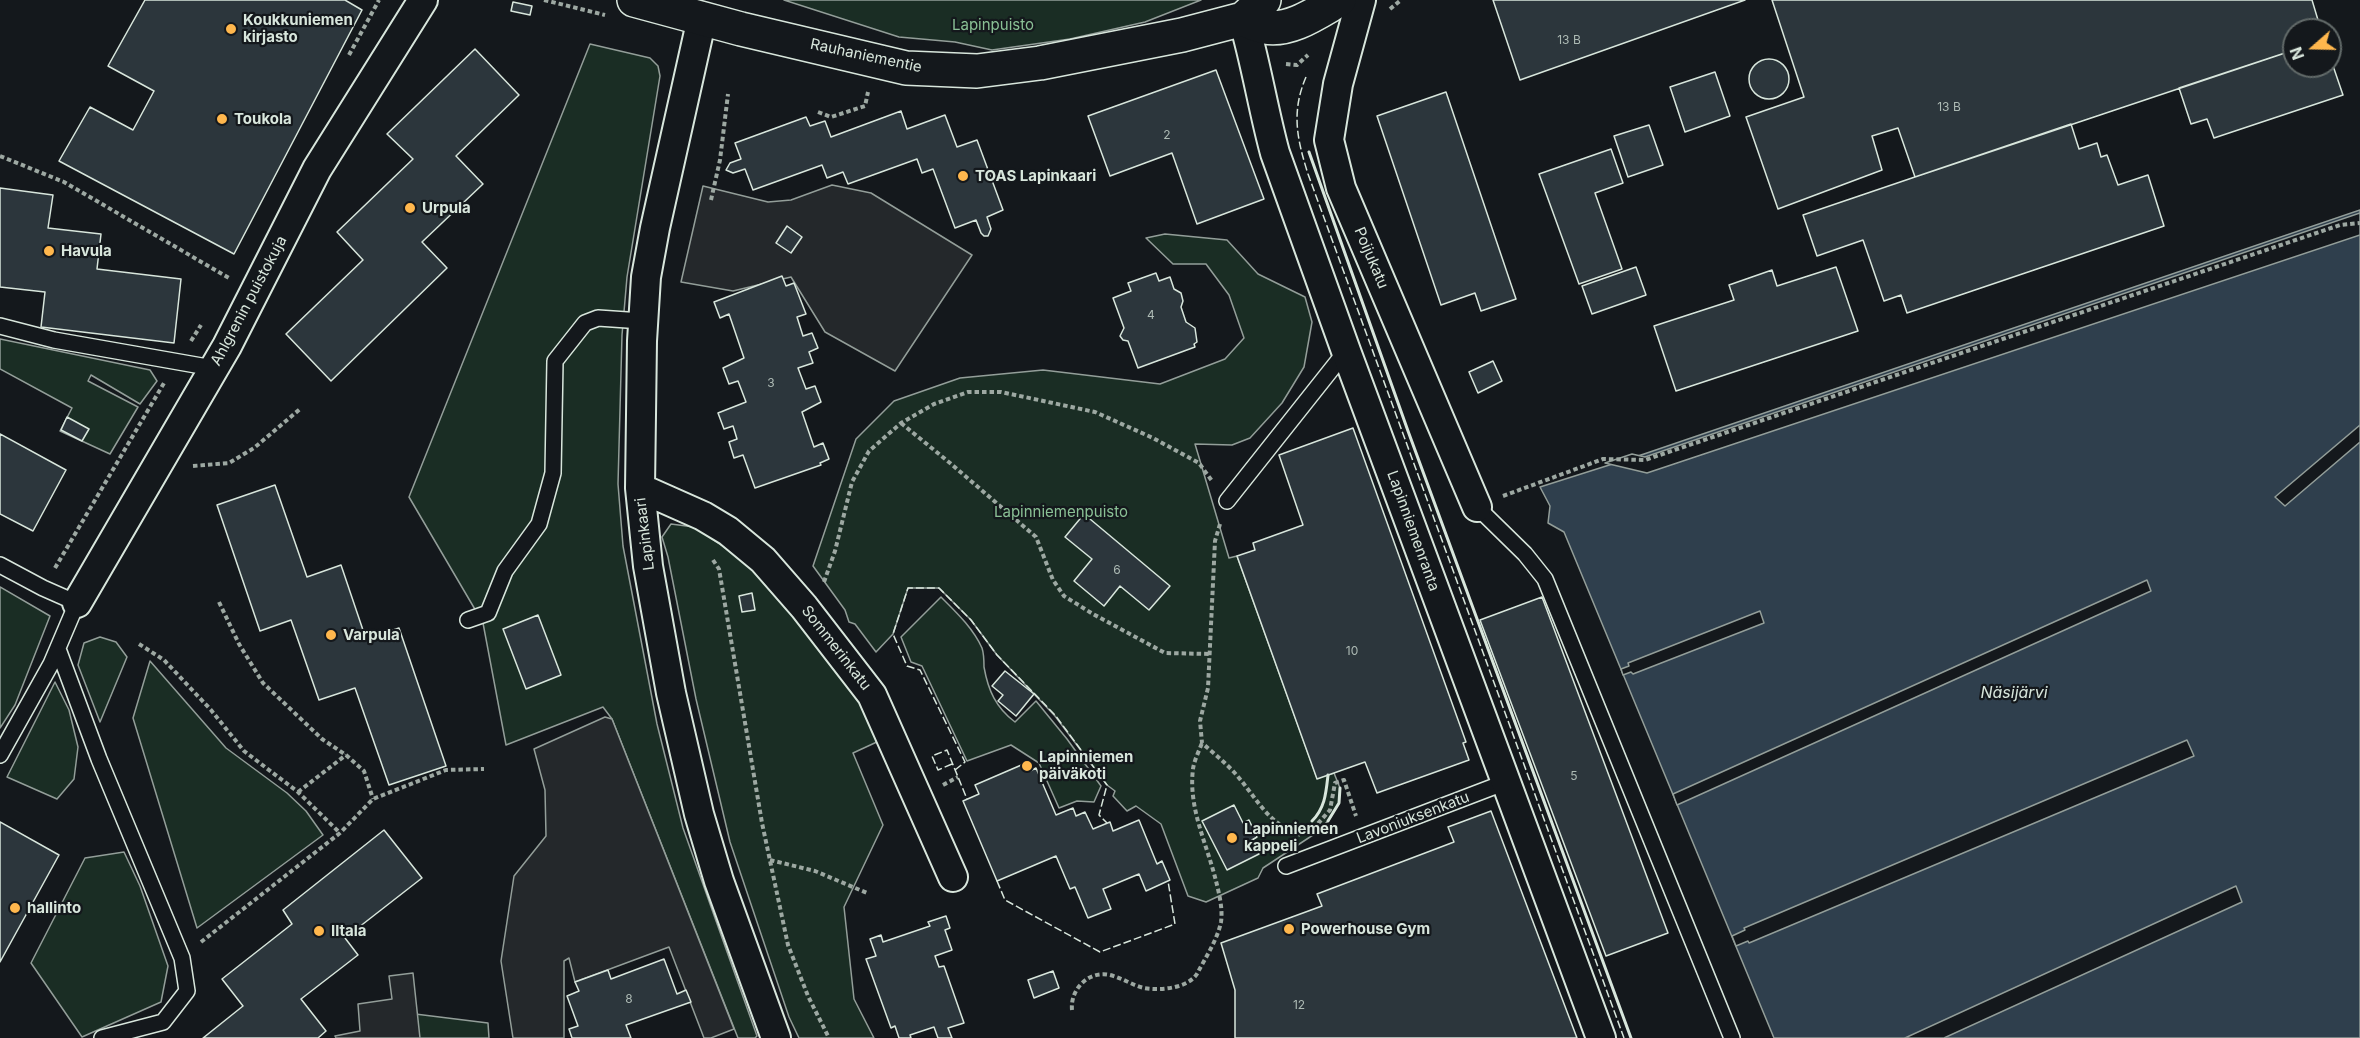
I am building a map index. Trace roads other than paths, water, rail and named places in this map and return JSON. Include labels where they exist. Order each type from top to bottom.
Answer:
[{"type":"street","name":"Ahlgrenin puistokuja","points":[[78,603],[227,346],[317,169],[423,0]]},
{"type":"street","name":"Rauhaniementie","points":[[634,0],[906,68],[977,71],[1040,63],[1182,35],[1253,9]]},
{"type":"street","points":[[1253,9],[1265,27],[1281,27],[1309,17],[1339,0]]},
{"type":"street","name":"Poijukatu","points":[[1361,0],[1338,84],[1329,140],[1341,188],[1477,507]]},
{"type":"street","name":"Lapinniemenranta","points":[[1253,9],[1256,62],[1266,121],[1275,153],[1346,351],[1601,1038]]},
{"type":"street","name":"Lapinkaari","points":[[702,18],[646,278],[642,321],[640,488],[643,530],[671,693],[699,814],[719,880],[776,1038]]},
{"type":"street","name":"Sommerinkatu","points":[[640,488],[703,516],[728,531],[763,560],[804,607],[872,695],[953,877]]},
{"type":"lane","points":[[468,620],[488,613],[505,571],[539,524],[553,473],[555,361],[585,323],[598,318],[642,321]]},
{"type":"lane","points":[[0,326],[54,340],[213,368]]},
{"type":"lane","points":[[1227,501],[1346,351]]},
{"type":"lane","points":[[1477,507],[1525,554],[1545,579],[1732,1038]]},
{"type":"lane","points":[[0,565],[43,588],[78,603],[58,648],[0,755]]},
{"type":"lane","points":[[58,648],[99,759],[182,958],[187,991],[163,1022],[102,1038]]},
{"type":"lane","name":"Lavoniuksenkatu","points":[[1286,866],[1506,782]]},
{"type":"water","name":"Näsijärvi","points":[[2360,210],[2360,1038],[1774,1038],[1564,532],[1548,523],[1550,506],[1540,487],[1644,454]]},
{"type":"place","name":"Koukkuniemen kirjasto","points":[[231,29]]},
{"type":"place","name":"Toukola","points":[[222,119]]},
{"type":"place","name":"TOAS Lapinkaari","points":[[963,176]]},
{"type":"place","name":"Urpula","points":[[410,208]]},
{"type":"place","name":"Havula","points":[[49,251]]},
{"type":"place","name":"Varpula","points":[[331,635]]},
{"type":"place","name":"Lapinniemen päiväkoti","points":[[1027,766]]},
{"type":"place","name":"Lapinniemen kappeli","points":[[1232,838]]},
{"type":"place","name":"hallinto","points":[[15,908]]},
{"type":"place","name":"Powerhouse Gym","points":[[1289,929]]},
{"type":"place","name":"Iltala","points":[[319,931]]},
{"type":"park label","name":"Lapinpuisto","points":[[993,25]]},
{"type":"park label","name":"Lapinniemenpuisto","points":[[1061,512]]}]
